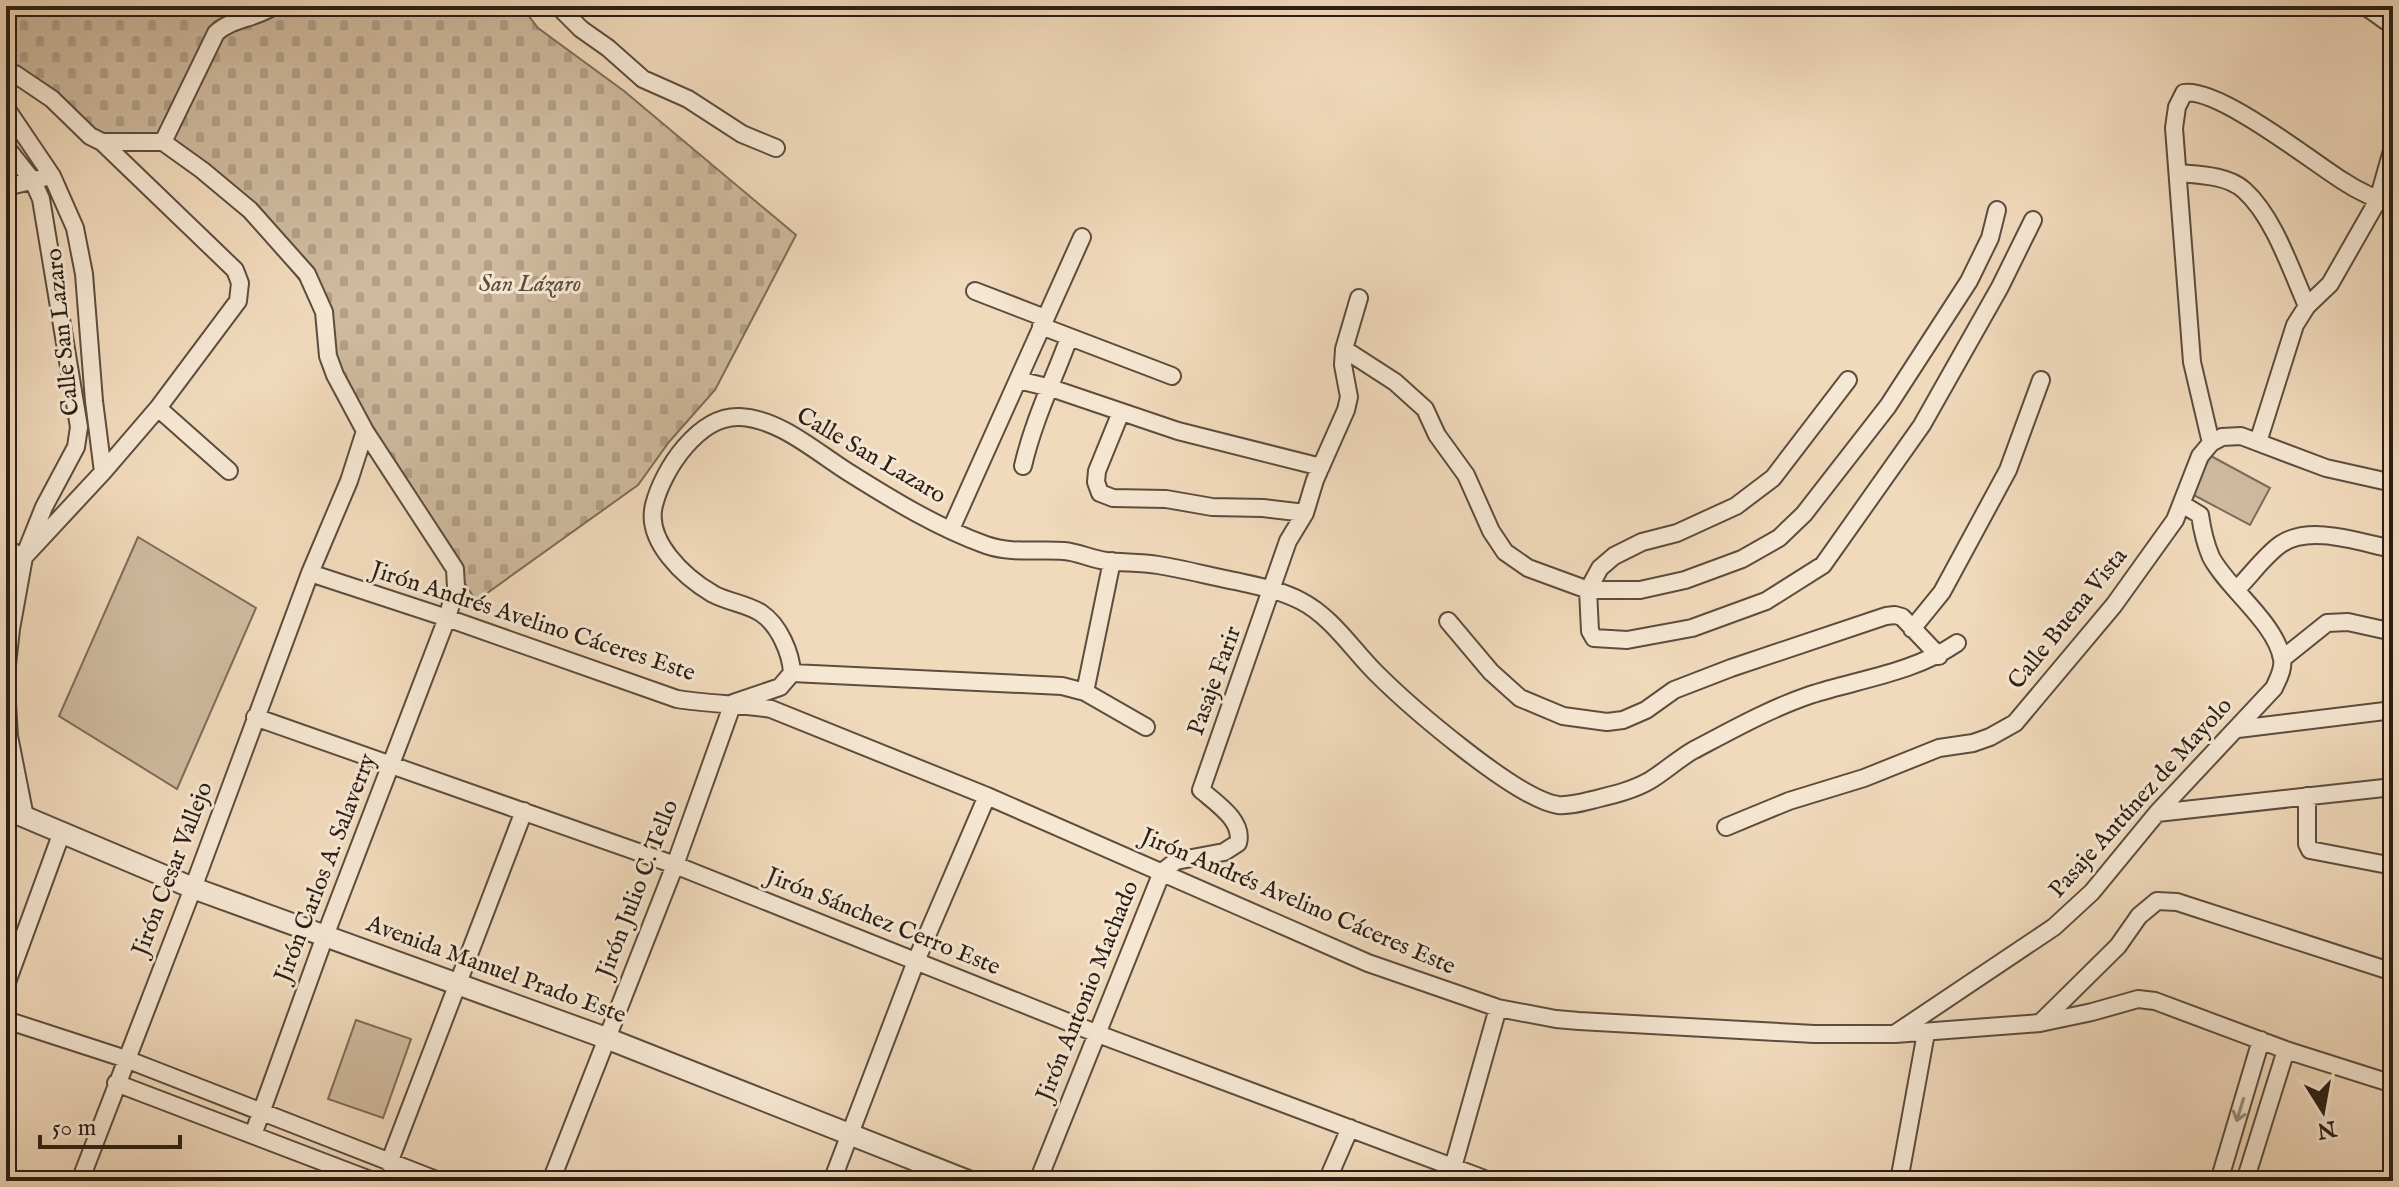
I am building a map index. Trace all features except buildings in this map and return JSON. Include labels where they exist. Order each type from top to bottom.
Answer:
[{"type":"street","points":[[102,142],[163,142],[216,33],[225,25],[261,15],[274,6]]},
{"type":"street","points":[[558,6],[581,29],[643,79],[688,99],[742,134],[776,148]]},
{"type":"street","points":[[2365,6],[2393,26]]},
{"type":"street","points":[[6,72],[15,74],[52,99],[90,136],[102,142],[235,270],[240,283],[238,301],[158,408],[24,557]]},
{"type":"street","points":[[2386,202],[2346,184],[2264,128],[2213,98],[2194,91],[2184,93],[2177,107],[2174,128],[2192,362],[2211,443],[2222,437],[2241,436],[2326,468],[2393,483]]},
{"type":"street","name":"Calle San Lazaro","points":[[6,108],[52,176],[75,228],[84,274],[103,472]]},
{"type":"street","name":"Jirón Carlos A. Salaverry","points":[[163,142],[250,210],[307,274],[324,312],[328,356],[335,375],[365,431],[455,569],[456,587],[447,618],[325,936],[253,1135]]},
{"type":"street","points":[[6,147],[33,181],[41,199],[79,427],[76,447],[44,507],[24,557],[6,674]]},
{"type":"street","points":[[2258,442],[2295,325],[2307,306],[2330,284],[2386,202],[2393,147]]},
{"type":"street","points":[[2178,173],[2211,176],[2243,189],[2279,241],[2307,306]]},
{"type":"street","points":[[6,187],[52,176]]},
{"type":"street","points":[[1359,298],[1344,349],[1395,382],[1425,409],[1437,435],[1466,475],[1491,531],[1505,552],[1528,568],[1588,590],[1640,590],[1685,580],[1742,559],[1779,538],[1804,514],[1888,406],[1969,281],[1990,238],[1997,210]]},
{"type":"street","points":[[1848,380],[1773,478],[1736,506],[1677,533],[1642,542],[1614,556],[1600,568],[1588,590],[1590,631],[1594,638],[1627,640],[1692,628],[1766,601],[1823,565],[1922,425],[2000,287],[2033,220]]},
{"type":"street","points":[[951,529],[1082,237]]},
{"type":"street","points":[[975,291],[1043,322],[1069,338],[1172,376]]},
{"type":"street","points":[[1023,466],[1031,431],[1069,338]]},
{"type":"street","name":"Pasaje Farir","points":[[1201,790],[1288,541],[1305,513],[1346,410],[1349,397],[1343,365],[1344,349]]},
{"type":"street","points":[[1018,380],[1178,431],[1321,467]]},
{"type":"street","points":[[1912,629],[1942,592],[2008,470],[2041,380]]},
{"type":"street","points":[[158,408],[229,471]]},
{"type":"street","points":[[1121,412],[1097,471],[1096,482],[1100,493],[1113,498],[1166,499],[1212,507],[1305,513]]},
{"type":"street","name":"Calle San Lazaro","points":[[792,673],[783,641],[763,614],[711,593],[681,568],[661,545],[654,524],[653,508],[679,453],[699,431],[738,417],[764,423],[794,437],[851,474],[951,529],[1003,549],[1072,552],[1091,558],[1156,565],[1273,588],[1314,608],[1411,707],[1485,765],[1543,802],[1563,806],[1628,792],[1686,755],[1752,720],[1808,696],[1939,656],[1957,643]]},
{"type":"street","name":"Jirón Cesar Vallejo","points":[[80,1181],[310,573],[349,481],[365,431]]},
{"type":"street","name":"Calle Buena Vista","points":[[1726,827],[1789,801],[1864,778],[1939,748],[1982,740],[2015,723],[2114,605],[2175,520],[2200,456],[2211,443]]},
{"type":"street","points":[[2182,504],[2200,515],[2212,559],[2263,623],[2282,659],[2327,623],[2348,622],[2393,632]]},
{"type":"street","points":[[2237,589],[2281,544],[2301,536],[2333,537],[2393,549]]},
{"type":"street","points":[[6,549],[24,557]]},
{"type":"street","points":[[1085,692],[1112,561]]},
{"type":"street","name":"Jirón Andrés Avelino Cáceres Este","points":[[310,573],[677,699],[771,709],[987,796],[1368,963],[1498,1008],[1579,1021],[1814,1034],[1895,1034],[2040,1023],[2138,999],[2155,1001],[2286,1050],[2393,1084]]},
{"type":"street","points":[[1448,621],[1491,672],[1520,698],[1563,716],[1607,722],[1623,720],[1646,710],[1674,690],[1731,668],[1886,616],[1902,617],[1939,656]]},
{"type":"street","name":"Pasaje Antúnez de Mayolo","points":[[1895,1034],[2054,927],[2092,892],[2157,813],[2274,688],[2281,674],[2282,659]]},
{"type":"street","points":[[733,703],[780,687],[792,673],[1062,686],[1085,692],[1146,727]]},
{"type":"street","points":[[6,686],[16,813]]},
{"type":"street","name":"Jirón Julio C. Tello","points":[[551,1181],[675,865],[733,703]]},
{"type":"street","points":[[2238,729],[2393,710]]},
{"type":"street","name":"Jirón Sánchez Cerro Este","points":[[255,717],[675,865],[1098,1034],[1490,1181]]},
{"type":"street","points":[[2157,813],[2393,787]]},
{"type":"street","name":"Jirón Antonio Machado","points":[[1038,1181],[1162,872],[1176,861],[1224,852],[1238,843],[1241,833],[1236,824],[1201,790]]},
{"type":"street","points":[[832,1181],[916,961],[987,796]]},
{"type":"street","points":[[2307,796],[2307,844],[2310,850],[2393,866]]},
{"type":"street","points":[[389,1163],[524,811]]},
{"type":"street","name":"Avenida Manuel Prado Este","points":[[16,813],[193,888],[606,1038],[968,1181]]},
{"type":"street","points":[[6,985],[62,832]]},
{"type":"street","points":[[2040,1023],[2118,946],[2139,916],[2157,901],[2177,902],[2393,972]]},
{"type":"street","points":[[1453,1167],[1498,1008]]},
{"type":"street","points":[[6,1020],[126,1059],[262,1110],[427,1179]]},
{"type":"street","points":[[1899,1181],[1926,1033]]},
{"type":"street","points":[[2219,1181],[2261,1040]]},
{"type":"street","points":[[2245,1181],[2286,1050]]},
{"type":"street","points":[[116,1083],[373,1181]]},
{"type":"street","points":[[1327,1181],[1350,1128]]},
{"type":"green space","name":"San Lázaro","points":[[6,6],[521,6],[538,28],[624,91],[796,235],[715,390],[669,442],[638,485],[476,601],[349,399],[311,295],[246,209],[165,136],[100,141],[6,59]]},
{"type":"green space","points":[[2211,456],[2270,488],[2250,525],[2190,493]]},
{"type":"green space","points":[[138,537],[256,608],[177,789],[59,716]]},
{"type":"green space","points":[[356,1020],[411,1039],[383,1118],[328,1099]]}]
